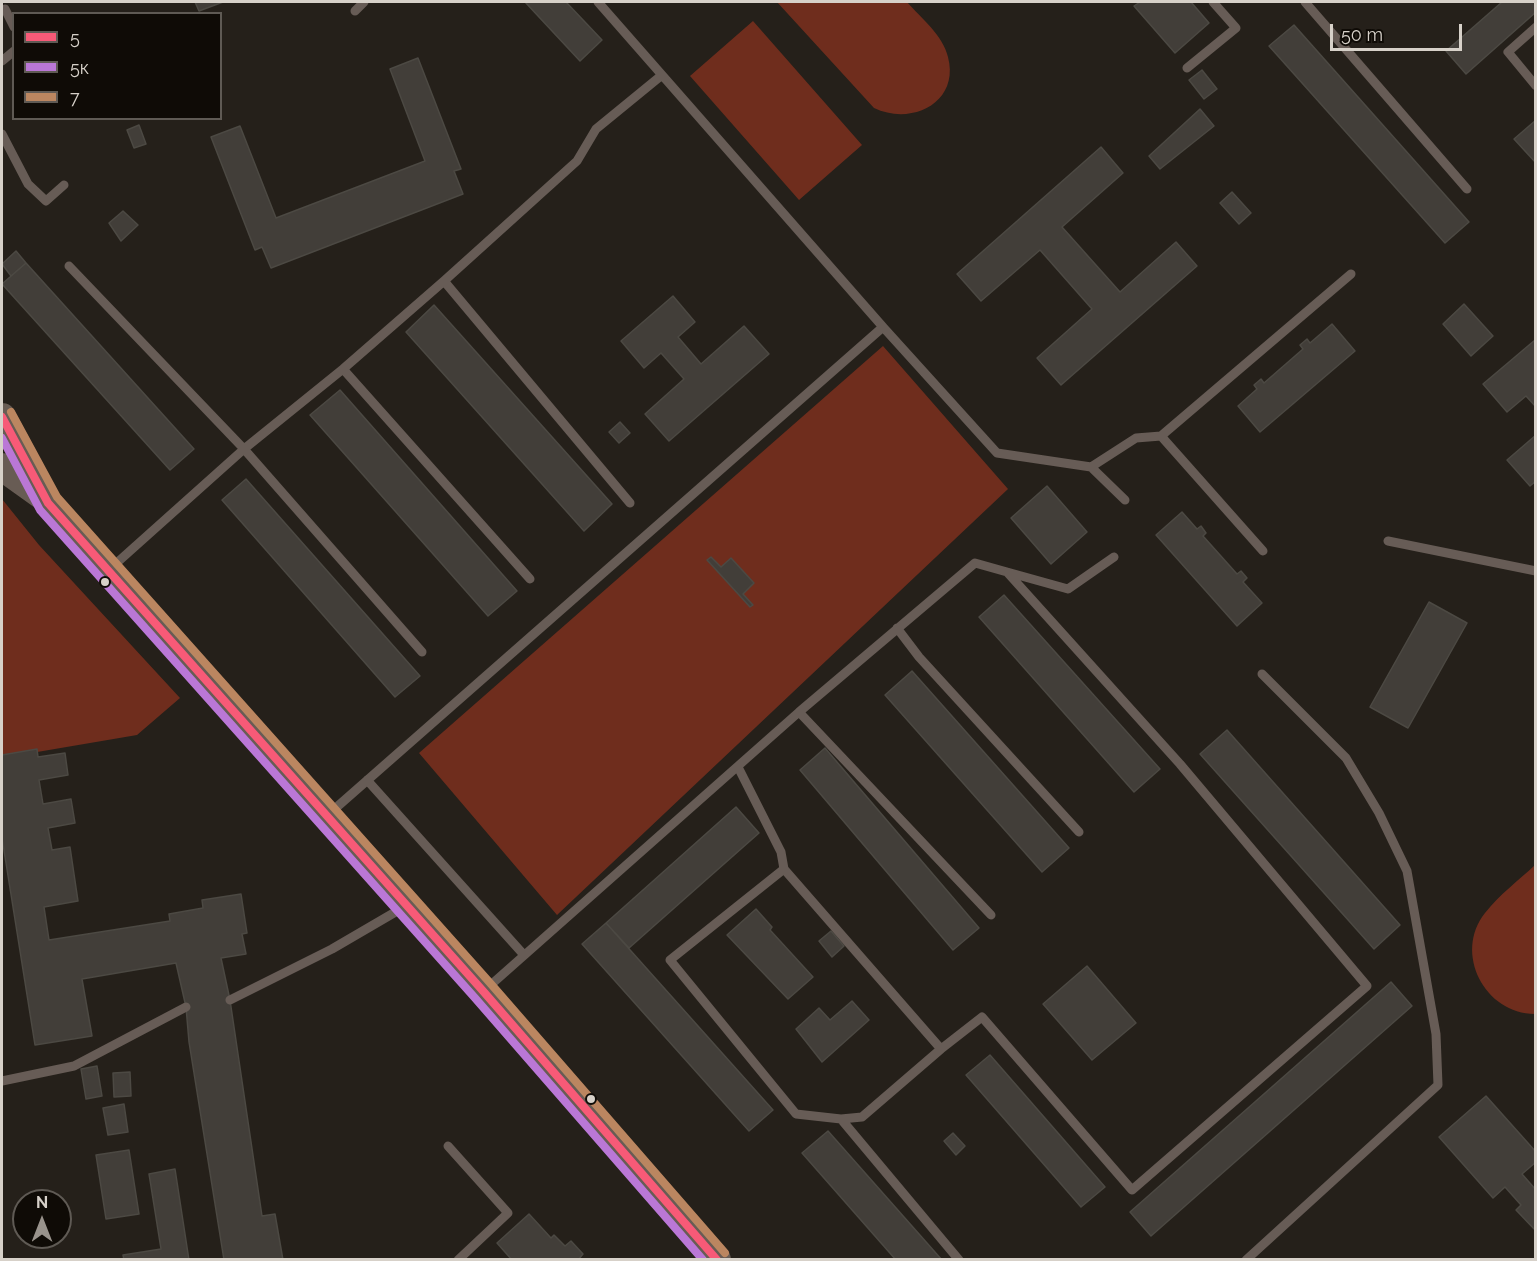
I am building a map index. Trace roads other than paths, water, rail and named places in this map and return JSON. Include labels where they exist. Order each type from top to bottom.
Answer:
[{"type":"main road","points":[[2,417],[47,500]]},
{"type":"main road","points":[[2,467],[47,500],[483,991],[717,1260]]},
{"type":"lane","points":[[12,23],[3,7],[14,2]]},
{"type":"lane","points":[[355,11],[364,2]]},
{"type":"lane","points":[[598,2],[883,327],[997,453],[1091,467],[1125,500]]},
{"type":"lane","points":[[1187,68],[1236,28],[1213,2]]},
{"type":"lane","points":[[1305,2],[1467,189]]},
{"type":"lane","points":[[1536,27],[1508,52],[1536,86]]},
{"type":"lane","points":[[109,569],[244,449],[343,369],[444,281],[577,161],[596,129],[662,75]]},
{"type":"lane","points":[[2,134],[28,184],[45,201],[64,185]]},
{"type":"lane","points":[[69,266],[244,449],[422,652]]},
{"type":"lane","points":[[1091,467],[1136,438],[1161,436],[1351,274]]},
{"type":"lane","points":[[444,281],[630,503]]},
{"type":"lane","points":[[327,816],[883,327]]},
{"type":"lane","points":[[343,369],[530,579]]},
{"type":"lane","points":[[1161,436],[1263,551]]},
{"type":"lane","points":[[1388,541],[1536,571]]},
{"type":"lane","points":[[483,991],[799,712],[975,563],[1068,589],[1114,557]]},
{"type":"lane","points":[[784,869],[670,960],[796,1114],[840,1119],[862,1117],[982,1017],[1132,1190],[1367,986],[1180,764],[1007,572]]},
{"type":"lane","points":[[897,628],[919,657],[1079,832]]},
{"type":"lane","points":[[1246,1260],[1438,1085],[1436,1034],[1407,871],[1379,813],[1346,758],[1262,674]]},
{"type":"lane","points":[[799,712],[991,915]]},
{"type":"lane","points":[[738,767],[781,852],[784,869],[941,1049]]},
{"type":"lane","points":[[367,780],[524,955]]},
{"type":"lane","points":[[231,1000],[332,949],[406,906]]},
{"type":"lane","points":[[2,1081],[74,1066],[186,1007]]},
{"type":"lane","points":[[840,1119],[959,1260]]},
{"type":"lane","points":[[448,1146],[508,1213],[458,1260]]}]
